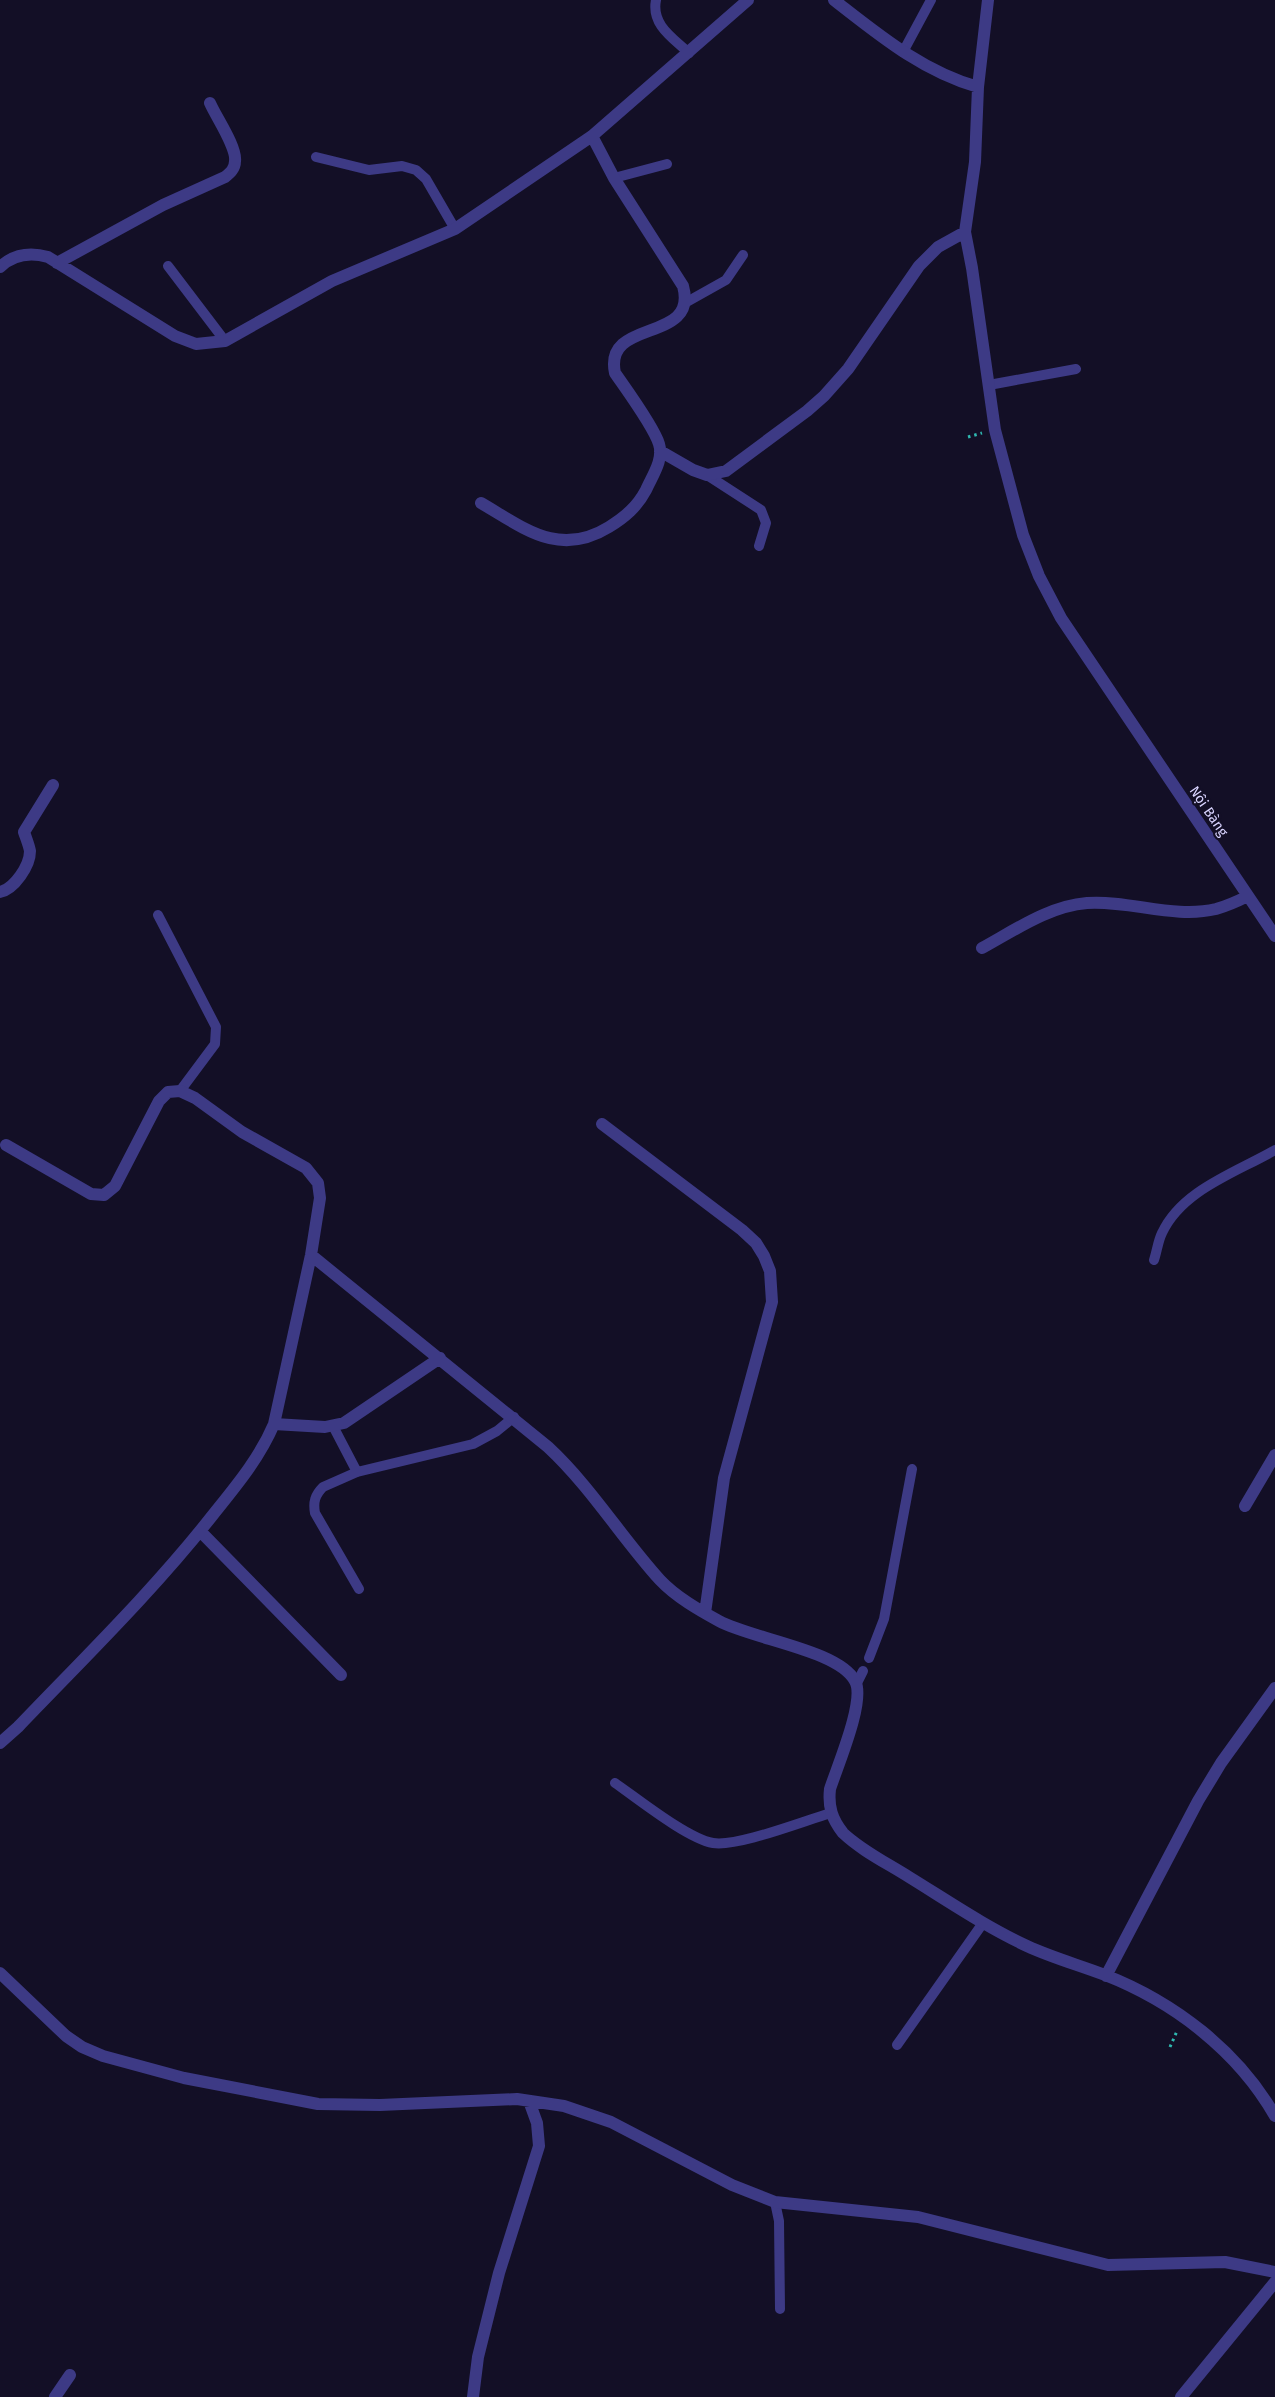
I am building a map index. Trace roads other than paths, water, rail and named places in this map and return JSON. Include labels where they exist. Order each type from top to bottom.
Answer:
[{"type":"street","points":[[0,267],[13,257],[29,254],[48,257],[175,336],[196,344],[226,341],[332,281],[455,229],[592,136],[748,0]]},
{"type":"street","points":[[834,0],[903,52],[956,81],[978,87]]},
{"type":"street","name":"Nội Bàng","points":[[988,0],[978,87],[975,162],[965,232],[995,430],[1023,535],[1039,576],[1061,618],[1275,936]]},
{"type":"street","points":[[57,263],[163,204],[225,177],[231,172],[236,162],[234,151],[210,103]]},
{"type":"street","points":[[481,502],[535,534],[547,539],[573,541],[586,539],[617,522],[634,508],[656,468],[660,450],[657,438],[615,373],[614,360],[623,343],[676,318],[685,302],[683,286],[614,178],[592,136]]},
{"type":"street","points":[[660,450],[692,470],[707,475],[726,471],[807,411],[824,396],[848,368],[919,266],[938,247],[965,232]]},
{"type":"street","points":[[0,892],[12,886],[28,861],[30,852],[24,832],[52,785]]},
{"type":"street","points":[[982,948],[1048,912],[1074,905],[1100,903],[1196,912],[1226,906],[1248,896]]},
{"type":"street","points":[[0,1743],[152,1586],[200,1531],[253,1465],[264,1447],[274,1424],[311,1255],[320,1198],[316,1178],[306,1168],[242,1132],[180,1090],[168,1092],[159,1101],[115,1186],[104,1195],[91,1194],[6,1146]]},
{"type":"street","points":[[602,1124],[742,1230],[756,1243],[770,1271],[772,1302],[724,1478],[705,1613]]},
{"type":"street","points":[[311,1255],[514,1417],[578,1477],[662,1581],[705,1613],[740,1631],[831,1660],[851,1673],[857,1683],[858,1704],[830,1789],[831,1813],[835,1824],[850,1840],[984,1923],[1052,1956],[1106,1976],[1146,1994],[1183,2016],[1214,2041],[1256,2088],[1275,2116]]},
{"type":"street","points":[[274,1424],[333,1426],[350,1420],[440,1358]]},
{"type":"street","points":[[1245,1506],[1275,1455]]},
{"type":"street","points":[[200,1531],[341,1675]]},
{"type":"street","points":[[1106,1976],[1198,1801],[1221,1763],[1275,1688]]},
{"type":"street","points":[[0,1973],[66,2036],[82,2047],[103,2056],[184,2078],[318,2104],[372,2105],[495,2099],[529,2100],[564,2106],[611,2122],[732,2185],[775,2202],[918,2217],[1108,2265],[1226,2262],[1275,2272]]},
{"type":"street","points":[[473,2397],[478,2357],[496,2283],[539,2146],[537,2123],[529,2100]]},
{"type":"street","points":[[1181,2397],[1275,2282]]},
{"type":"street","points":[[56,2397],[70,2375]]},
{"type":"lane","points":[[656,0],[656,12],[660,25],[689,53]]},
{"type":"lane","points":[[903,52],[930,0]]},
{"type":"lane","points":[[316,157],[368,170],[402,166],[416,170],[426,179],[455,229]]},
{"type":"lane","points":[[614,178],[667,164]]},
{"type":"lane","points":[[685,302],[726,280],[743,255]]},
{"type":"lane","points":[[168,266],[226,341]]},
{"type":"lane","points":[[989,385],[1076,369]]},
{"type":"lane","points":[[707,475],[761,510],[766,523],[759,546]]},
{"type":"lane","points":[[158,915],[216,1027],[215,1044],[180,1090]]},
{"type":"lane","points":[[1154,1260],[1161,1234],[1181,1205],[1193,1194],[1275,1150]]},
{"type":"lane","points":[[359,1589],[315,1513],[315,1497],[323,1487],[357,1472],[467,1447],[486,1438],[514,1417]]},
{"type":"lane","points":[[333,1426],[357,1472]]},
{"type":"lane","points":[[869,1658],[884,1620],[912,1469]]},
{"type":"lane","points":[[857,1683],[863,1671]]},
{"type":"lane","points":[[615,1784],[688,1833],[711,1842],[733,1843],[831,1813]]},
{"type":"lane","points":[[897,2045],[984,1923]]},
{"type":"lane","points":[[775,2202],[779,2222],[780,2309]]}]
